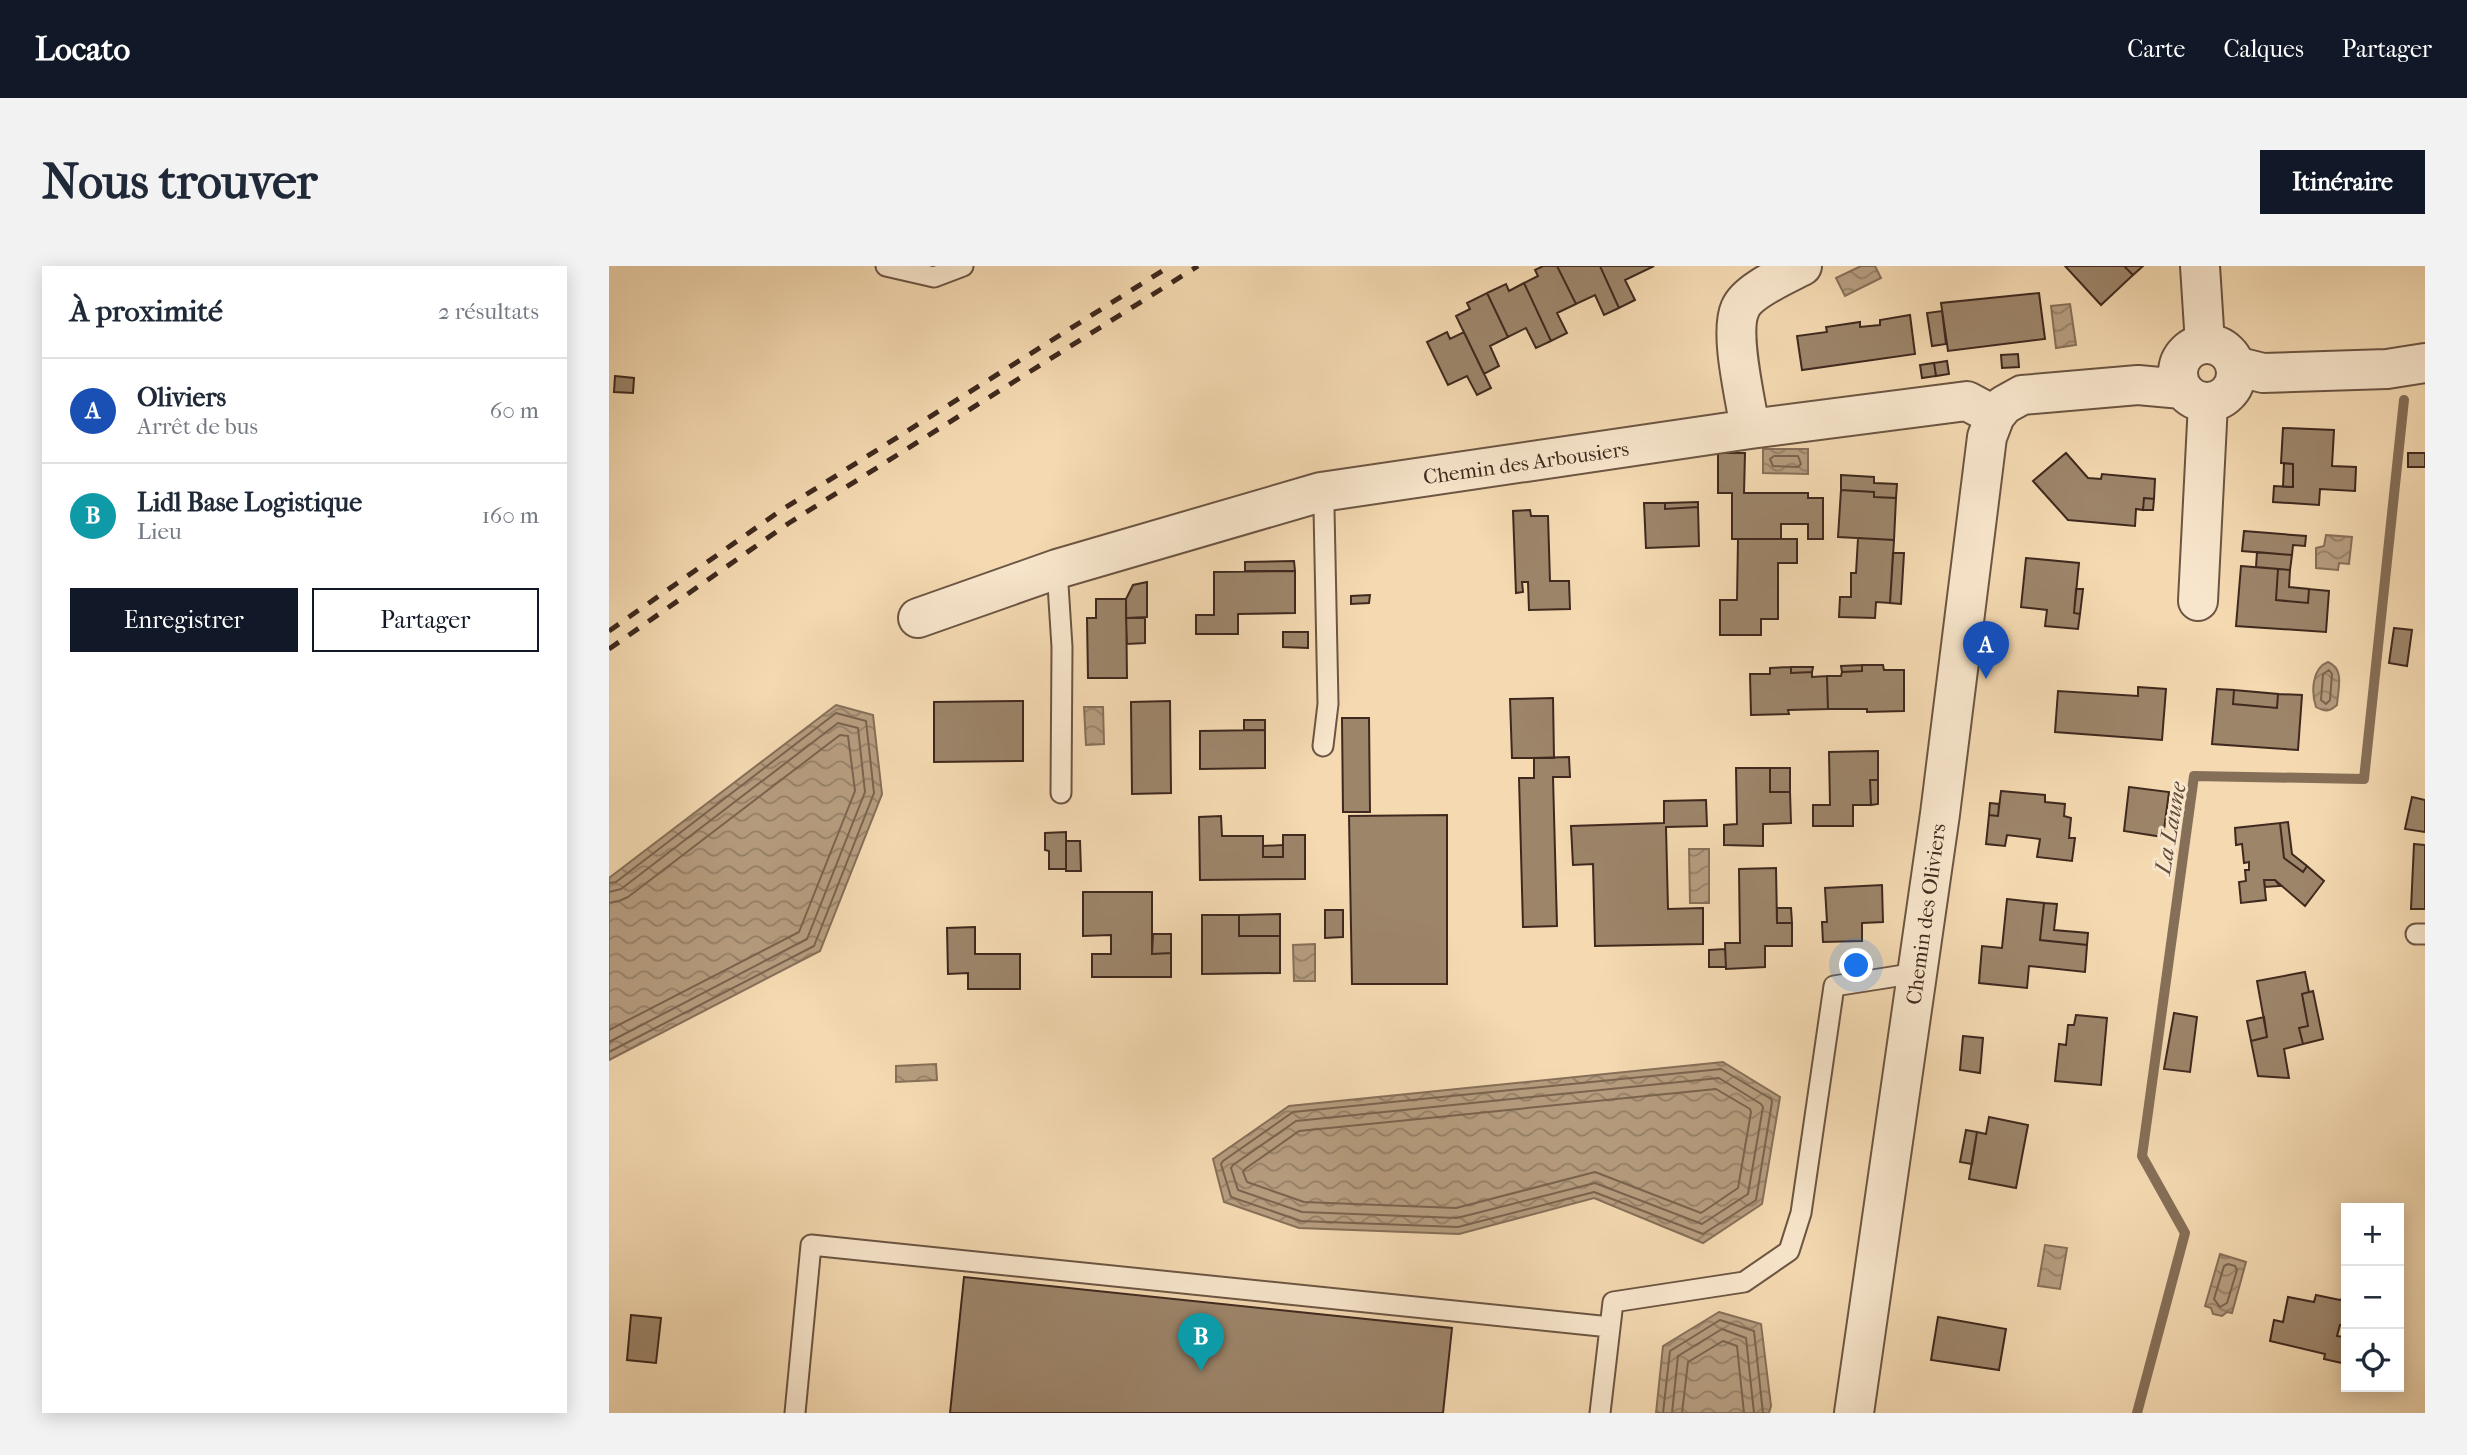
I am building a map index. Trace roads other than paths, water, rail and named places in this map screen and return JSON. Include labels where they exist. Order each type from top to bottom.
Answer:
[{"type":"street","points":[[1750,429],[1736,337],[1740,308],[1763,285],[1803,266]]},
{"type":"street","points":[[2198,601],[2215,375],[2200,266]]},
{"type":"street","points":[[1995,416],[2004,405],[2022,395],[2139,385],[2215,375],[2386,369],[2425,363]]},
{"type":"street","name":"Chemin des Arbousiers","points":[[918,618],[1057,569],[1321,492],[1750,429],[1967,401],[1995,416]]},
{"type":"street","name":"Chemin des Oliviers","points":[[1854,1413],[1940,814],[1987,437],[1995,416]]},
{"type":"lane","points":[[886,266],[934,277],[963,266]]},
{"type":"lane","points":[[1321,492],[1324,509],[1328,704],[1323,746]]},
{"type":"lane","points":[[1057,569],[1062,647],[1061,793]]},
{"type":"lane","points":[[1600,1413],[1613,1302],[1744,1282],[1789,1251],[1801,1213],[1834,986],[1917,973]]},
{"type":"lane","points":[[795,1413],[811,1245],[1610,1327]]},
{"type":"water","points":[[1861,266],[1875,266],[1881,278],[1845,296],[1836,278]]},
{"type":"water","points":[[2070,304],[2076,345],[2056,348],[2051,306]]},
{"type":"water","points":[[1763,449],[1808,449],[1808,474],[1763,473]]},
{"type":"water","points":[[2326,535],[2352,537],[2349,564],[2339,563],[2338,570],[2316,568],[2316,548],[2324,546]]},
{"type":"water","points":[[2328,662],[2337,669],[2339,686],[2337,705],[2324,710],[2316,707],[2313,688],[2319,669]]},
{"type":"water","points":[[836,705],[873,715],[882,794],[820,951],[609,1060],[609,878]]},
{"type":"water","points":[[1084,707],[1103,707],[1104,744],[1086,745]]},
{"type":"water","points":[[1689,849],[1709,849],[1709,903],[1690,903]]},
{"type":"water","points":[[1315,944],[1315,981],[1294,981],[1293,945]]},
{"type":"water","points":[[1723,1062],[1780,1097],[1762,1204],[1703,1243],[1594,1198],[1459,1234],[1299,1228],[1224,1202],[1213,1159],[1289,1106]]},
{"type":"water","points":[[936,1064],[937,1080],[896,1082],[896,1066]]},
{"type":"water","points":[[2045,1245],[2067,1248],[2060,1289],[2038,1286]]},
{"type":"water","points":[[2220,1254],[2246,1262],[2232,1313],[2227,1312],[2222,1316],[2213,1314],[2211,1308],[2205,1306]]},
{"type":"water","points":[[1719,1312],[1761,1324],[1771,1406],[1769,1413],[1656,1413],[1663,1346]]},
{"type":"waterway","name":"La Laune","points":[[2137,1413],[2185,1233],[2142,1156],[2194,776],[2364,779],[2404,400]]},
{"type":"railway","points":[[609,631],[780,511],[1170,266]]},
{"type":"railway","points":[[609,649],[789,523],[1198,266]]},
{"type":"place","name":"Oliviers","points":[[1986,679]]},
{"type":"place","name":"Lidl Base Logistique","points":[[1201,1371]]}]
